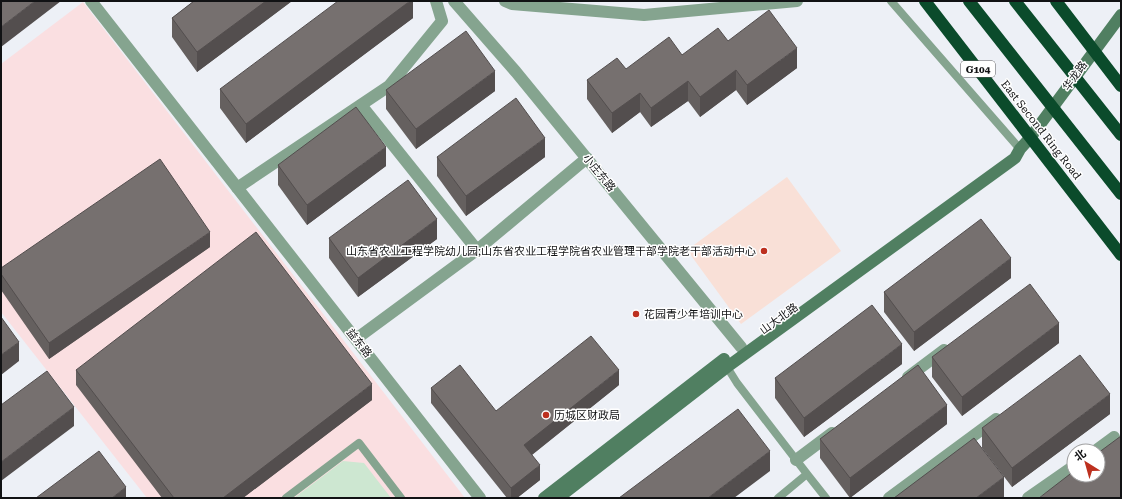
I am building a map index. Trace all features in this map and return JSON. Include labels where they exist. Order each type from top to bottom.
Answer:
[{"type":"highway","name":"East Second Ring Road","points":[[926,1],[1121,255]]},
{"type":"highway","points":[[969,1],[1121,194]]},
{"type":"highway","points":[[1015,1],[1121,135]]},
{"type":"highway","points":[[1056,1],[1095,50],[1121,86]]},
{"type":"main road","name":"华龙路","points":[[1030,138],[1121,15]]},
{"type":"main road","name":"山大北路","points":[[558,498],[727,367],[1012,160],[1030,138]]},
{"type":"main road","name":"山大北路","points":[[544,498],[703,374],[999,161],[1020,149]]},
{"type":"street","name":"益东路","points":[[90,1],[480,498]]},
{"type":"street","points":[[237,188],[390,86],[442,21],[436,1]]},
{"type":"street","name":"小庄东路","points":[[454,1],[516,72],[741,347]]},
{"type":"street","points":[[505,1],[512,4],[644,16],[798,1]]},
{"type":"street","points":[[361,105],[477,250]]},
{"type":"street","points":[[356,340],[477,250],[587,158]]},
{"type":"street","points":[[898,384],[955,342]]},
{"type":"street","points":[[889,498],[1004,412]]},
{"type":"street","points":[[796,460],[840,427]]},
{"type":"street","points":[[1105,443],[1114,437]]},
{"type":"street","points":[[1028,498],[1066,472]]},
{"type":"lane","points":[[891,1],[1020,149]]},
{"type":"lane","points":[[727,367],[737,383],[826,498]]},
{"type":"lane","points":[[286,498],[359,443],[401,498]]},
{"type":"lane","points":[[778,498],[807,474]]},
{"type":"shaded area","points":[[83,2],[465,498],[147,498],[1,312],[1,64]]},
{"type":"shaded area","name":"山东省农业工程学院幼儿园;山东省农业工程学院省农业管理干部学院老干部活动中心","points":[[787,177],[841,251],[741,324],[687,250]]},
{"type":"green space","points":[[343,461],[364,463],[391,498],[294,498]]},
{"type":"building","points":[[1,1],[35,1],[1,27]]},
{"type":"building","points":[[194,1],[266,1],[197,52],[172,18]]},
{"type":"building","points":[[338,1],[410,1],[246,124],[220,89]]},
{"type":"building","points":[[769,10],[797,48],[747,85],[736,70],[700,97],[688,81],[651,108],[640,93],[612,113],[587,80],[617,58],[626,69],[669,37],[682,55],[718,28],[728,41]]},
{"type":"building","points":[[466,31],[495,71],[416,129],[386,90]]},
{"type":"building","points":[[516,98],[545,138],[466,196],[437,157]]},
{"type":"building","points":[[356,107],[386,147],[307,205],[278,165]]},
{"type":"building","points":[[160,159],[210,232],[49,343],[1,274],[1,268]]},
{"type":"building","points":[[408,180],[437,219],[358,278],[329,238]]},
{"type":"building","points":[[981,219],[1011,258],[914,332],[884,292]]},
{"type":"building","points":[[256,232],[372,384],[223,498],[174,498],[76,370]]},
{"type":"building","points":[[1030,284],[1059,323],[962,397],[932,357]]},
{"type":"building","points":[[872,305],[902,344],[804,418],[775,378]]},
{"type":"building","points":[[1,317],[19,342],[1,355]]},
{"type":"building","name":"历城区财政局","points":[[591,336],[619,370],[524,445],[540,465],[511,488],[431,388],[460,365],[496,411]]},
{"type":"building","points":[[1080,355],[1110,394],[1012,468],[982,428]]},
{"type":"building","points":[[918,365],[947,405],[850,478],[820,439]]},
{"type":"building","points":[[47,371],[74,407],[1,462],[1,405]]},
{"type":"building","points":[[738,409],[770,451],[708,498],[619,498]]},
{"type":"building","points":[[1121,436],[1121,498],[1039,498],[1066,477],[1066,483],[1106,483],[1106,447]]},
{"type":"building","points":[[974,438],[1004,477],[976,498],[894,498]]},
{"type":"building","points":[[99,451],[126,487],[112,498],[36,498]]},
{"type":"place","name":"山东省农业工程学院幼儿园;山东省农业工程学院省农业管理干部学院老干部活动中心","points":[[764,251]]},
{"type":"place","name":"花园青少年培训中心","points":[[636,314]]},
{"type":"place","name":"历城区财政局","points":[[546,415]]}]
